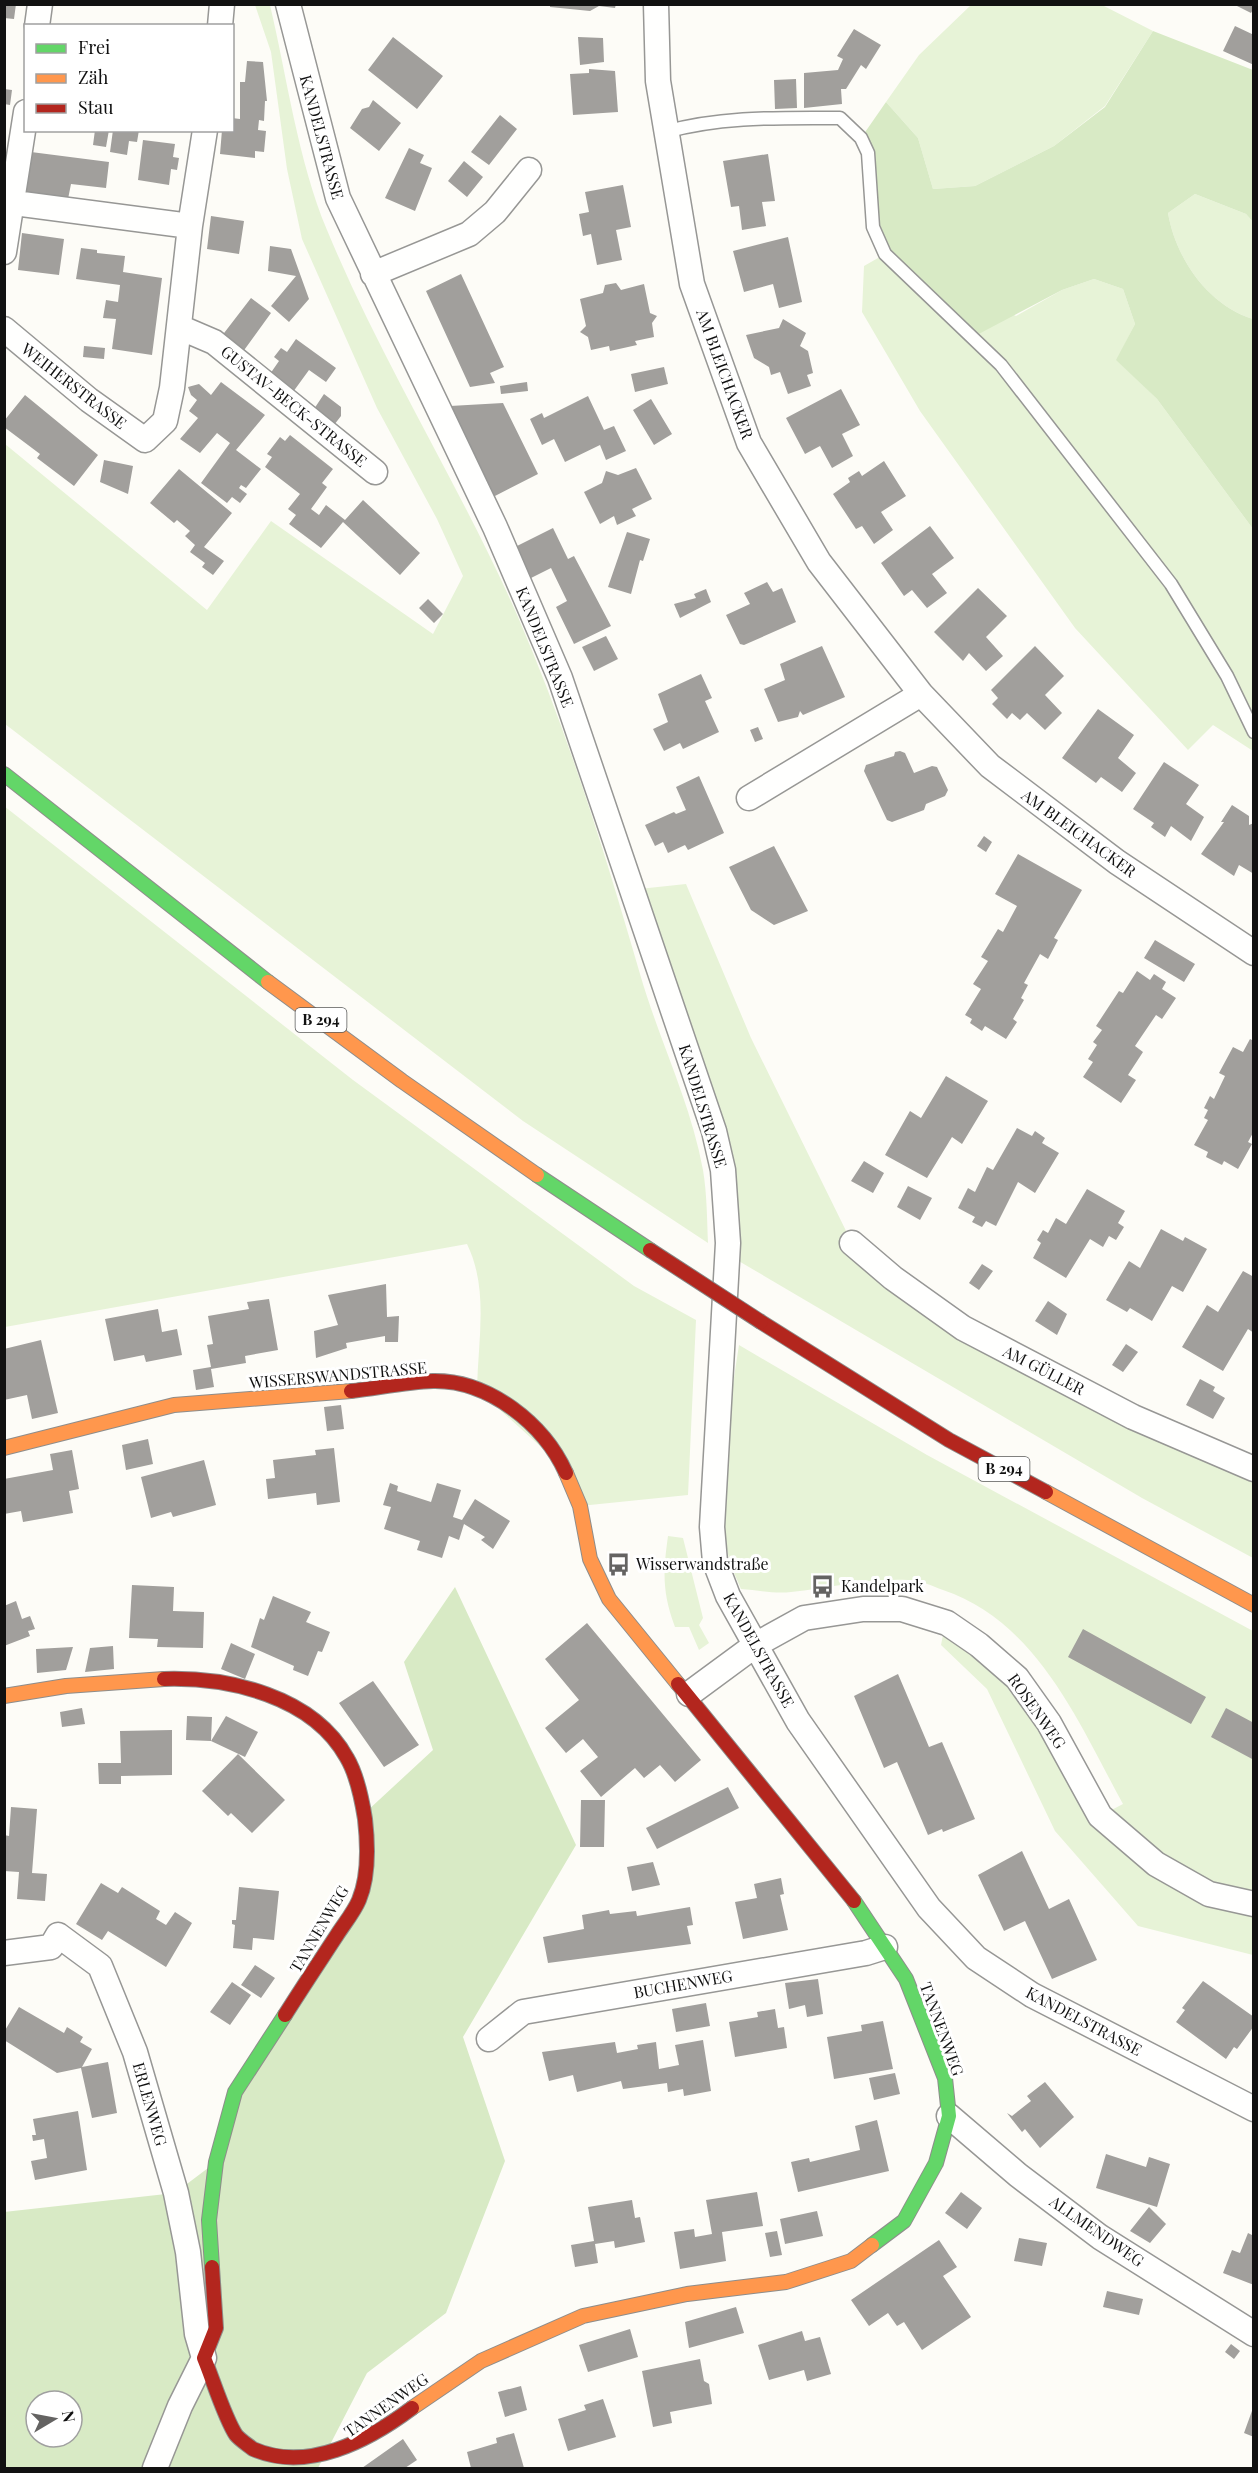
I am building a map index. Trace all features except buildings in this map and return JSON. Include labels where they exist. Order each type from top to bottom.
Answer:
[{"type":"main road","name":"B 294","points":[[4,774],[120,869],[538,1178],[949,1440],[1254,1605]]},
{"type":"main road","name":"WISSERSWANDSTRASSE","points":[[4,1448],[174,1405],[306,1396],[435,1382],[477,1389],[511,1407],[541,1434],[563,1467],[580,1506],[590,1559],[609,1599],[689,1694]]},
{"type":"main road","name":"TANNENWEG","points":[[4,1696],[30,1690],[182,1678],[223,1681],[270,1695],[314,1720],[347,1757],[366,1812],[368,1870],[359,1901],[236,2092],[216,2162],[209,2220],[216,2328],[204,2358],[236,2435],[264,2458],[294,2468],[329,2461],[364,2444],[442,2385],[481,2361],[583,2316],[687,2294],[786,2282],[851,2261],[904,2221],[936,2163],[949,2116],[945,2078],[906,1979],[868,1920],[820,1856],[689,1694]]},
{"type":"street","points":[[38,24],[40,4]]},
{"type":"street","points":[[220,24],[222,4]]},
{"type":"street","name":"KANDELSTRASSE","points":[[288,4],[338,198],[481,498],[560,678],[714,1131],[723,1170],[728,1243],[714,1489],[715,1562],[728,1596],[757,1644],[798,1721],[929,1908],[976,1958],[1032,1995],[1254,2109]]},
{"type":"street","name":"AM BLEICHACKER","points":[[656,4],[658,81],[692,284],[749,443],[819,562],[921,693],[990,766],[1117,862],[1254,953]]},
{"type":"street","points":[[4,252],[24,123]]},
{"type":"street","points":[[179,327],[190,226],[205,132]]},
{"type":"street","points":[[373,274],[469,234],[495,212],[530,170]]},
{"type":"street","points":[[11,198],[22,204],[190,226]]},
{"type":"street","name":"WEIHERSTRASSE","points":[[4,329],[89,400],[145,441],[165,420],[179,327]]},
{"type":"street","name":"GUSTAV-BECK-STRASSE","points":[[179,327],[214,342],[375,472]]},
{"type":"street","points":[[749,798],[921,693]]},
{"type":"street","name":"AM GÜLLER","points":[[852,1243],[893,1278],[963,1328],[1133,1417],[1254,1469]]},
{"type":"street","name":"ROSENWEG","points":[[689,1694],[757,1644],[804,1618],[863,1609],[902,1609],[947,1623],[979,1645],[1017,1678],[1049,1723],[1101,1816],[1156,1864],[1209,1894],[1254,1904]]},
{"type":"street","name":"ERLENWEG","points":[[4,1953],[51,1947],[58,1935],[100,1966],[135,2052],[176,2193],[188,2252],[197,2334],[204,2358]]},
{"type":"street","name":"BUCHENWEG","points":[[489,2038],[523,2012],[866,1953],[885,1947]]},
{"type":"street","name":"ALLMENDWEG","points":[[949,2116],[1018,2175],[1100,2237],[1254,2334]]},
{"type":"street","points":[[156,2469],[180,2406],[204,2358]]},
{"type":"lane","points":[[665,132],[698,123],[756,118],[840,118],[861,138],[868,153],[873,227],[885,254],[1000,365],[1170,584],[1227,676],[1254,732]]},
{"type":"green space","points":[[255,5],[270,5],[308,176],[327,230],[372,328],[495,568],[518,617],[553,705],[599,838],[648,999],[691,1120],[703,1170],[708,1243],[523,1121],[5,724],[5,444],[207,610],[271,521],[433,634],[463,576],[437,519],[377,408],[302,239],[287,169],[271,52]]},
{"type":"green space","points":[[971,5],[1102,5],[1153,31],[1105,106],[1054,146],[975,186],[933,189],[918,138],[886,102],[919,55]]},
{"type":"green space","points":[[1153,31],[1253,70],[1253,222],[1246,214],[1195,194],[1168,213],[1178,247],[1197,278],[1222,303],[1253,319],[1253,529],[1157,399],[1116,360],[1135,324],[1123,289],[1094,279],[1062,290],[973,337],[885,254],[873,227],[861,138],[886,102],[918,138],[933,189],[975,186],[1054,146],[1105,107]]},
{"type":"green space","points":[[1195,194],[1246,214],[1253,222],[1253,319],[1222,303],[1208,291],[1178,247],[1168,213]]},
{"type":"green space","points":[[885,254],[1016,316],[1062,290],[1094,279],[1123,289],[1135,324],[1117,360],[1157,399],[1253,529],[1253,751],[1213,725],[1188,750],[1075,628],[920,411],[862,312],[864,266]]},
{"type":"green space","points":[[4,806],[353,1080],[634,1286],[696,1320],[688,1495],[580,1506],[563,1467],[477,1389],[480,1297],[474,1261],[467,1244],[5,1327]]},
{"type":"green space","points":[[686,884],[751,1038],[852,1243],[893,1278],[1253,1469],[1253,1558],[1142,1498],[737,1260],[639,889]]},
{"type":"green space","points":[[739,1345],[927,1455],[1253,1631],[1253,1955],[1138,1926],[1055,1831],[987,1689],[941,1645],[943,1635],[976,1655],[995,1671],[1020,1701],[1100,1816],[1123,1804],[1090,1741],[1052,1679],[1030,1651],[1005,1626],[976,1605],[943,1590],[912,1580],[864,1582],[785,1592],[741,1589],[728,1554],[723,1503],[725,1450]]},
{"type":"green space","points":[[668,1536],[683,1538],[703,1618],[699,1625],[709,1643],[699,1650],[689,1627],[675,1627],[671,1615],[665,1582]]},
{"type":"green space","points":[[455,1587],[576,1845],[463,2037],[505,2161],[446,2313],[367,2373],[318,2468],[5,2468],[4,2212],[175,2193],[216,2162],[235,2092],[359,1901],[366,1812],[433,1750],[404,1662]]},
{"type":"traffic: fast","points":[[4,774],[268,982]]},
{"type":"traffic: fast","points":[[537,1175],[650,1250]]},
{"type":"traffic: fast","points":[[854,1901],[906,1979],[945,2078],[949,2116],[936,2163],[904,2221],[872,2245]]},
{"type":"traffic: fast","points":[[212,2267],[209,2220],[216,2162],[235,2092],[285,2015]]},
{"type":"traffic: slow","points":[[268,982],[402,1081],[537,1175]]},
{"type":"traffic: slow","points":[[4,1448],[174,1405],[351,1391]]},
{"type":"traffic: slow","points":[[566,1473],[580,1506],[590,1559],[609,1599],[678,1684]]},
{"type":"traffic: slow","points":[[1046,1492],[1254,1605]]},
{"type":"traffic: slow","points":[[4,1696],[66,1686],[164,1679]]},
{"type":"traffic: slow","points":[[412,2408],[481,2361],[583,2316],[687,2294],[786,2282],[851,2261],[872,2245]]},
{"type":"traffic: jam","points":[[650,1250],[761,1322]]},
{"type":"traffic: jam","points":[[761,1322],[949,1440],[1046,1492]]},
{"type":"traffic: jam","points":[[351,1391],[433,1381],[474,1388],[512,1408],[529,1422],[544,1438],[566,1473]]},
{"type":"traffic: jam","points":[[164,1679],[189,1679],[242,1687],[267,1694],[291,1705],[313,1719],[332,1737],[354,1772],[365,1819],[367,1850],[365,1881],[352,1913],[285,2015]]},
{"type":"traffic: jam","points":[[678,1684],[854,1901]]},
{"type":"traffic: jam","points":[[212,2267],[216,2328],[204,2358],[232,2428],[238,2437],[253,2449],[274,2455],[294,2457],[336,2450],[376,2432],[412,2408]]},
{"type":"place","name":"Wisserwandstraße","points":[[618,1564]]},
{"type":"place","name":"Kandelpark","points":[[823,1586]]}]
